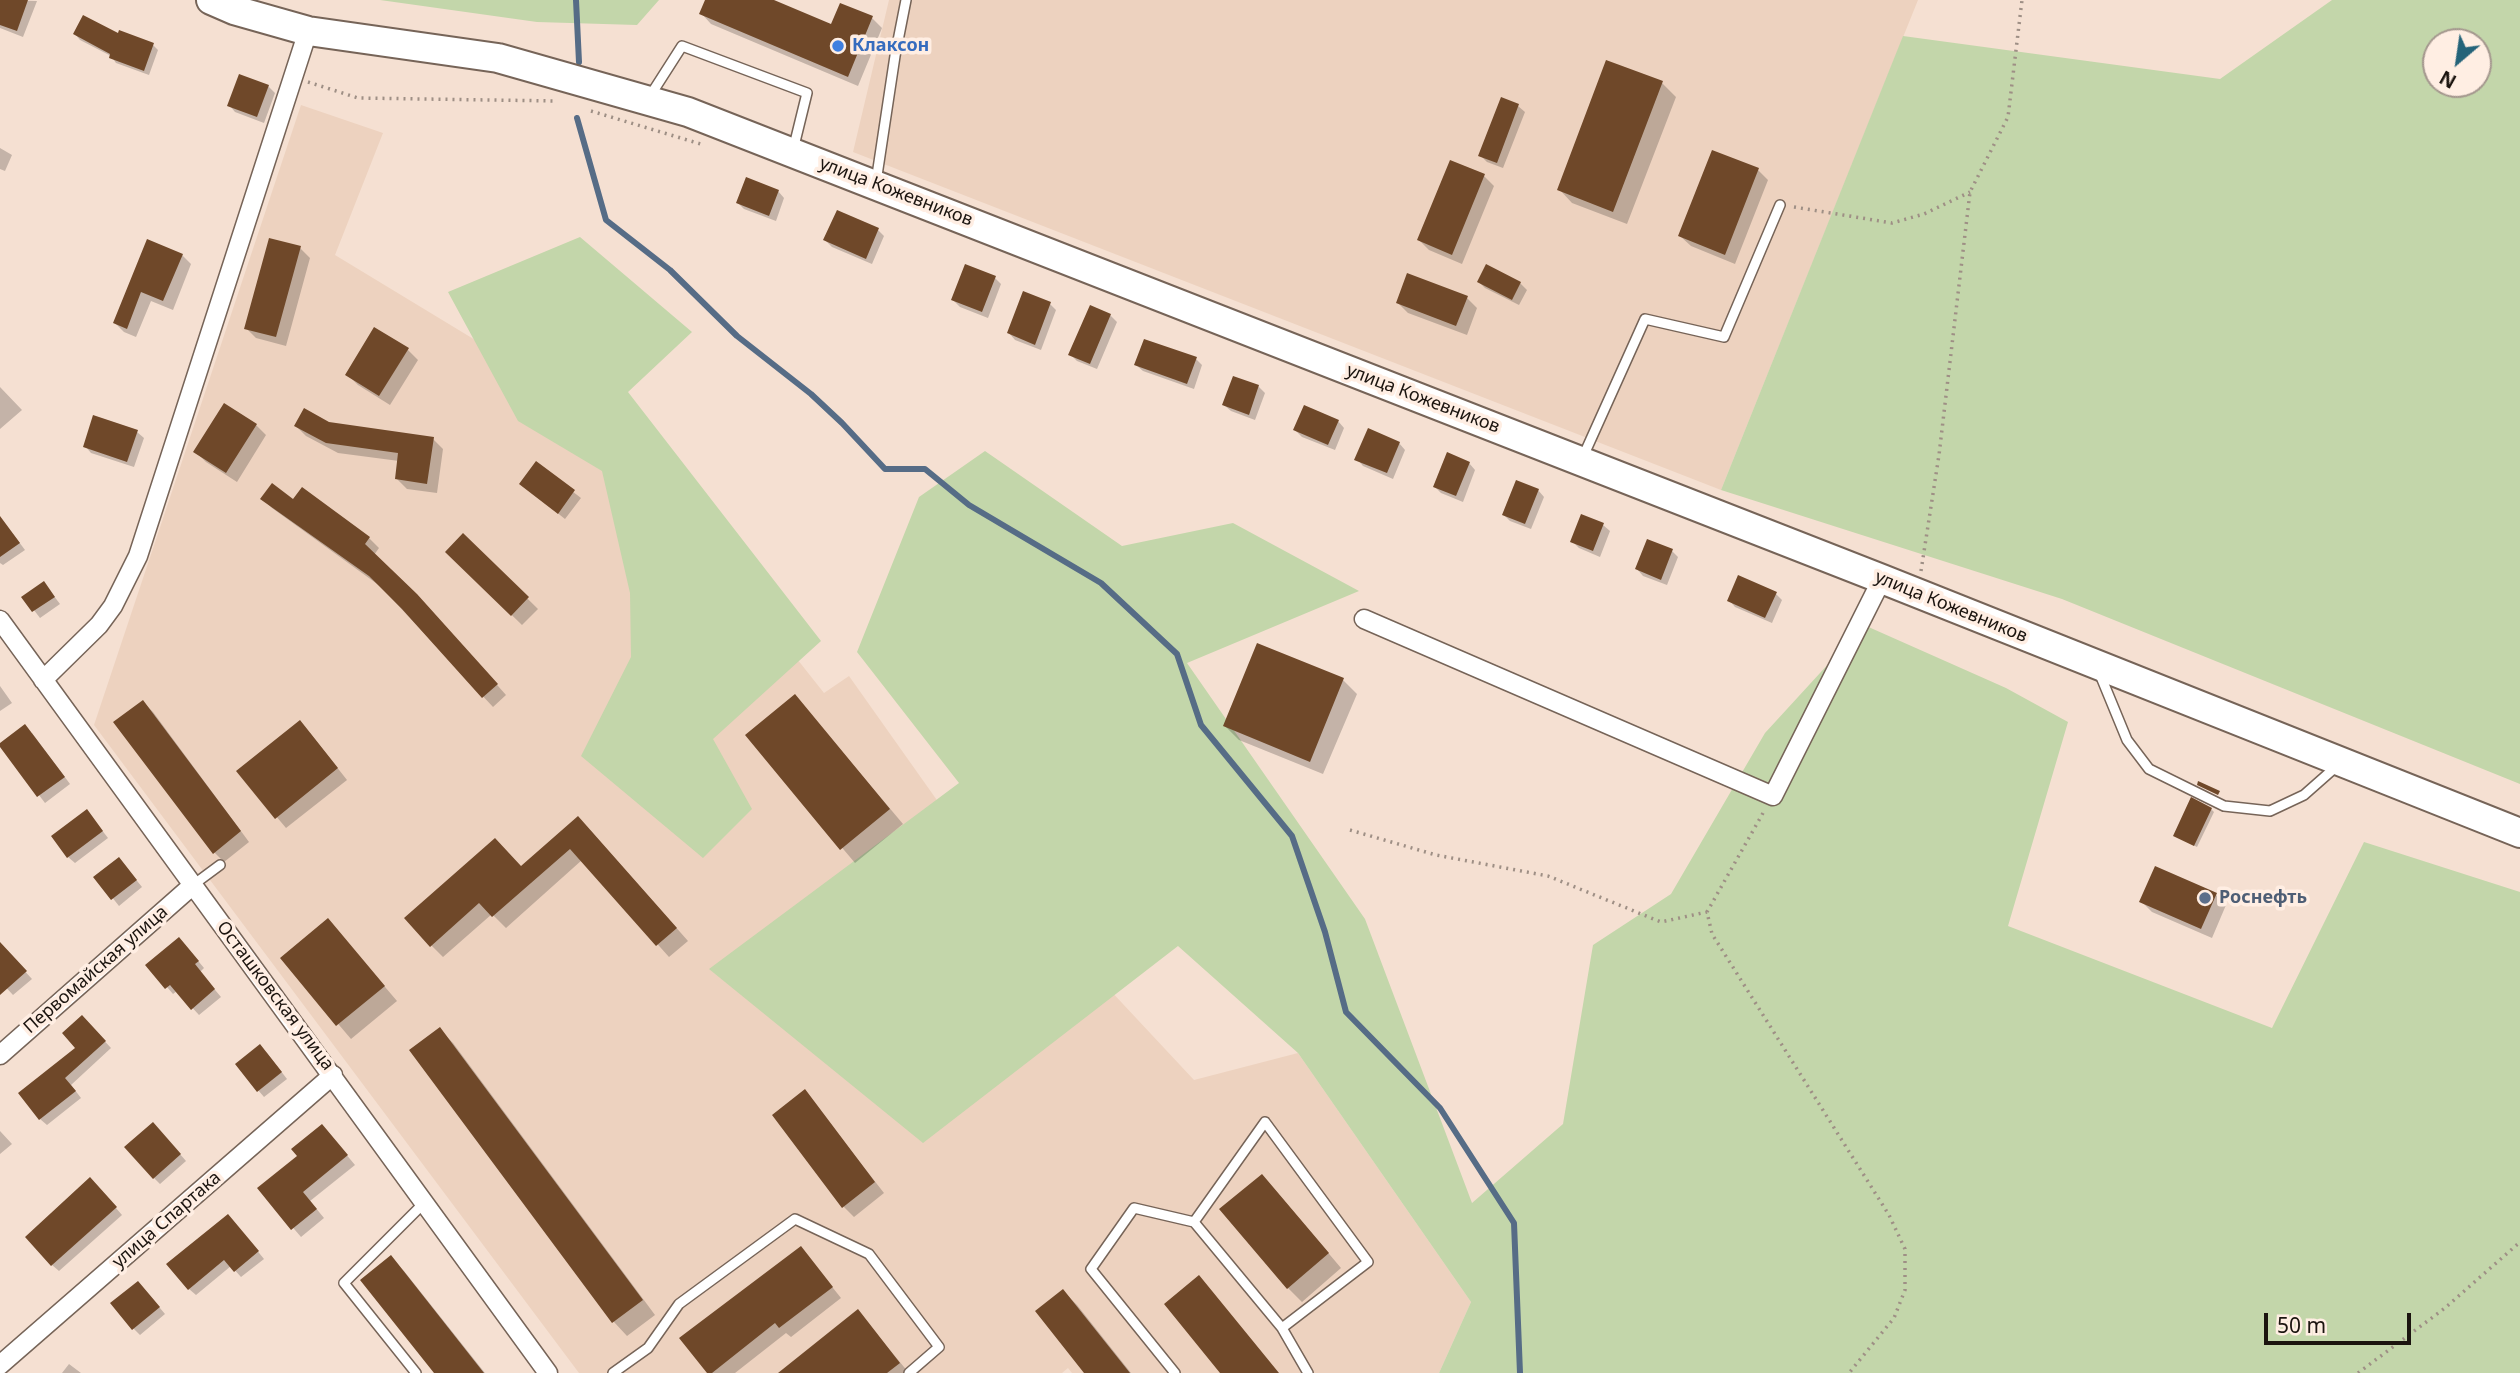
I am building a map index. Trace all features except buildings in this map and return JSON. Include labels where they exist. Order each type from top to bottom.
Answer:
[{"type":"main road","name":"улица Кожевников","points":[[211,0],[234,10],[308,31],[498,58],[688,112],[1882,579],[2520,833]]},
{"type":"street","points":[[43,680],[99,625],[113,606],[138,556],[308,31]]},
{"type":"street","points":[[1364,619],[1773,796],[1882,579]]},
{"type":"street","name":"Осташковская улица","points":[[0,620],[548,1373]]},
{"type":"street","name":"Первомайская улица","points":[[0,1055],[193,885]]},
{"type":"street","name":"улица Спартака","points":[[0,1365],[333,1075]]},
{"type":"lane","points":[[876,184],[906,0]]},
{"type":"lane","points":[[647,100],[682,46],[807,93],[792,152]]},
{"type":"lane","points":[[1581,461],[1645,319],[1724,337],[1780,205]]},
{"type":"lane","points":[[2095,664],[2127,740],[2150,769],[2224,806],[2270,811],[2304,795],[2342,762]]},
{"type":"lane","points":[[193,885],[220,865]]},
{"type":"lane","points":[[1194,1222],[1265,1122],[1367,1262],[1282,1328]]},
{"type":"lane","points":[[416,1373],[344,1283],[425,1202]]},
{"type":"lane","points":[[1175,1373],[1091,1269],[1134,1208],[1194,1222],[1282,1328],[1308,1373]]},
{"type":"lane","points":[[613,1373],[648,1348],[679,1304],[795,1219],[869,1254],[939,1347],[909,1373]]},
{"type":"path","points":[[1918,594],[1939,455],[1970,191],[2008,117],[2022,0]]},
{"type":"path","points":[[1780,205],[1892,223],[1924,214],[1970,191]]},
{"type":"path","points":[[1773,796],[1707,912],[1713,934],[1889,1215],[1905,1249],[1905,1290],[1894,1318],[1849,1373]]},
{"type":"path","points":[[1350,830],[1436,855],[1548,876],[1661,922],[1707,912]]},
{"type":"path","points":[[2358,1373],[2445,1308],[2520,1242]]},
{"type":"shaded area","points":[[889,0],[1918,0],[1721,490],[853,152]]},
{"type":"shaded area","points":[[301,105],[383,133],[335,255],[528,372],[577,381],[824,693],[849,676],[951,820],[1194,1080],[1298,1053],[1471,1302],[1439,1373],[1072,1373],[1068,1368],[1062,1373],[579,1373],[94,725]]},
{"type":"green space","points":[[380,0],[659,0],[637,25],[537,22]]},
{"type":"green space","points":[[2332,0],[2520,0],[2520,784],[2062,599],[1721,490],[1903,36],[2220,79]]},
{"type":"green space","points":[[580,237],[692,332],[628,392],[821,641],[713,739],[752,809],[703,858],[581,756],[631,657],[630,593],[602,471],[518,421],[448,292]]},
{"type":"green space","points":[[985,451],[1122,546],[1233,523],[1359,591],[1187,663],[1365,919],[1472,1203],[1563,1124],[1593,945],[1671,894],[1765,733],[1864,625],[2006,688],[2068,722],[2008,926],[2272,1028],[2364,842],[2520,892],[2520,1373],[1439,1373],[1471,1302],[1298,1053],[1178,946],[923,1143],[709,969],[959,783],[857,652],[919,497]]},
{"type":"waterway","points":[[576,0],[579,62]]},
{"type":"waterway","points":[[577,118],[606,220],[670,270],[737,336],[811,394],[885,469],[925,469],[969,505],[1101,583],[1177,654],[1201,725],[1292,836],[1325,932],[1346,1012],[1440,1108],[1514,1223],[1520,1373]]},
{"type":"place","name":"Клаксон","points":[[838,46]]},
{"type":"place","name":"Роснефть","points":[[2205,898]]}]
